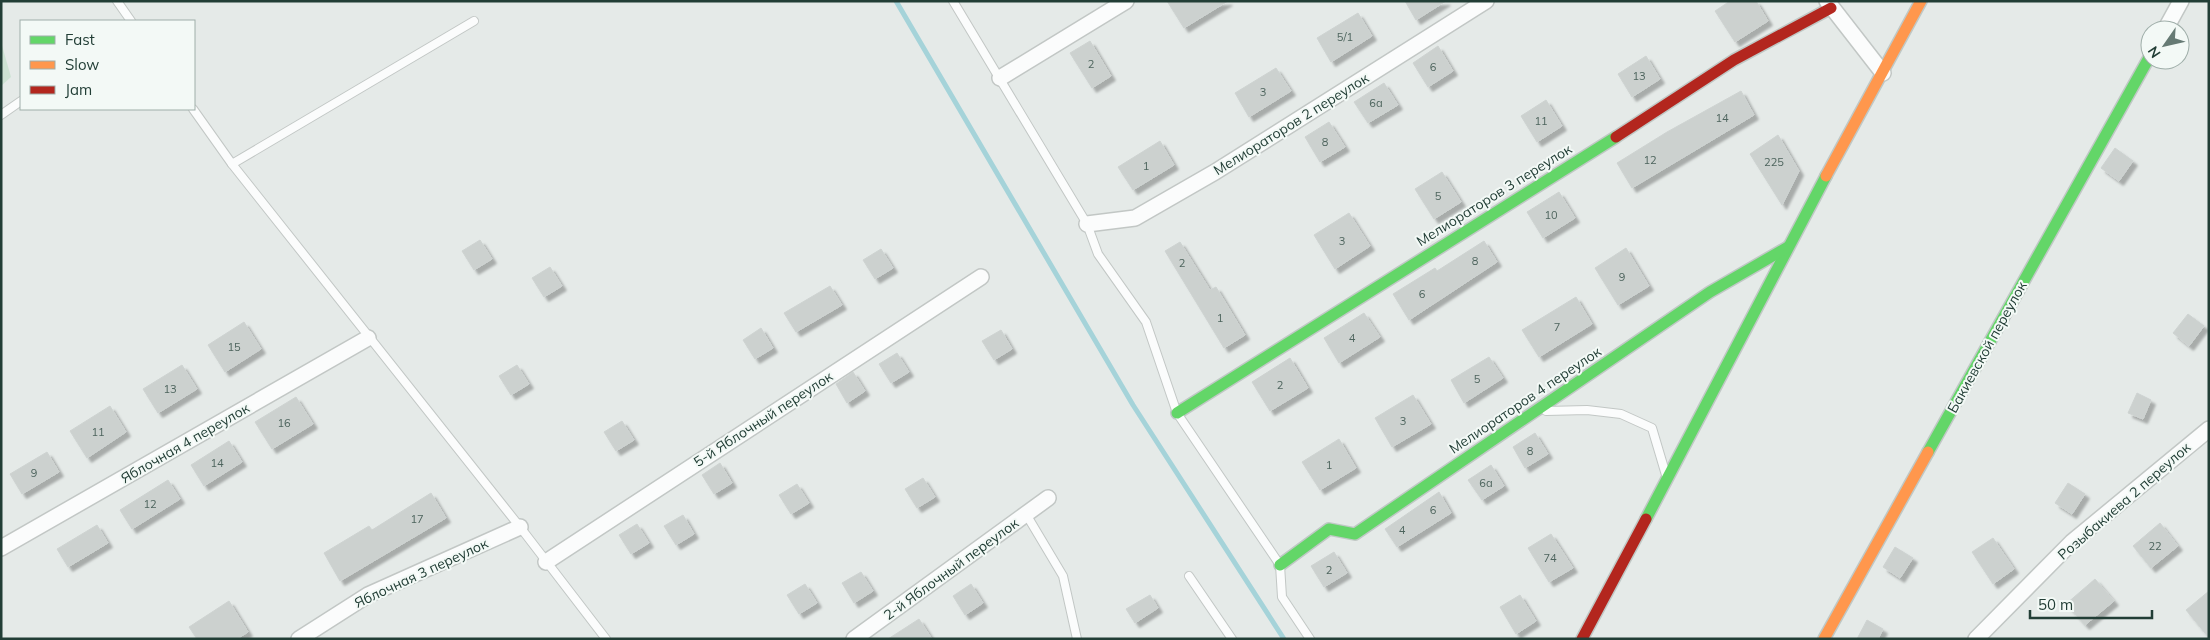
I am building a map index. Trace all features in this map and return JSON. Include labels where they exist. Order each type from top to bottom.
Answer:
[{"type":"street","points":[[1000,78],[1126,1]]},
{"type":"street","name":"Мелиораторов 2 переулок","points":[[1088,224],[1135,218],[1215,172],[1486,1]]},
{"type":"street","points":[[1582,639],[1668,481],[1788,246],[1921,1]]},
{"type":"street","points":[[2170,20],[2181,1]]},
{"type":"street","points":[[1829,5],[1883,73]]},
{"type":"street","name":"Мелиораторов 3 переулок","points":[[1177,413],[1688,91],[1734,60],[1829,5]]},
{"type":"street","name":"Бакиевской переулок","points":[[1824,639],[2142,70]]},
{"type":"street","name":"Мелиораторов 4 переулок","points":[[1280,565],[1329,529],[1355,534],[1710,292],[1788,246]]},
{"type":"street","name":"5-й Яблочный переулок","points":[[546,562],[981,277]]},
{"type":"street","name":"Яблочная 4 переулок","points":[[1,548],[368,338]]},
{"type":"street","name":"Розыбакиева 2 переулок","points":[[1976,639],[2072,542],[2209,429]]},
{"type":"street","name":"2-й Яблочный переулок","points":[[854,639],[1048,498]]},
{"type":"street","name":"Яблочная 3 переулок","points":[[299,639],[368,596],[520,527]]},
{"type":"lane","points":[[117,1],[130,20]]},
{"type":"lane","points":[[953,1],[1088,224],[1098,254],[1146,322],[1177,413],[1280,565],[1282,597],[1310,639]]},
{"type":"lane","points":[[232,164],[474,22]]},
{"type":"lane","points":[[1,115],[20,102]]},
{"type":"lane","points":[[194,110],[232,164],[368,338],[520,527],[606,639]]},
{"type":"lane","points":[[1534,412],[1587,410],[1621,414],[1652,428],[1668,481]]},
{"type":"lane","points":[[1026,514],[1063,576],[1078,639]]},
{"type":"lane","points":[[1189,576],[1232,639]]},
{"type":"green space","points":[[1,42],[11,77],[1,86]]},
{"type":"building","points":[[1167,1],[1228,1],[1184,28]]},
{"type":"building","points":[[1405,1],[1446,1],[1416,20]]},
{"type":"building","points":[[1730,1],[1756,1],[1768,21],[1735,42],[1715,11]]},
{"type":"building","points":[[1358,13],[1372,36],[1331,62],[1317,38]]},
{"type":"building","points":[[1090,41],[1111,76],[1092,88],[1070,53]]},
{"type":"building","points":[[1438,46],[1453,71],[1428,87],[1413,63]]},
{"type":"building","points":[[1646,56],[1660,79],[1632,97],[1618,74]]},
{"type":"building","points":[[1276,68],[1291,91],[1249,117],[1235,93]]},
{"type":"building","points":[[1384,83],[1398,105],[1368,123],[1354,102]]},
{"type":"building","points":[[1741,91],[1754,115],[1632,188],[1617,163],[1667,132]]},
{"type":"building","points":[[1546,100],[1562,126],[1537,142],[1521,116]]},
{"type":"building","points":[[1329,122],[1345,147],[1320,162],[1305,137]]},
{"type":"building","points":[[1778,135],[1799,171],[1782,205],[1750,154]]},
{"type":"building","points":[[1160,141],[1174,165],[1133,190],[1118,167]]},
{"type":"building","points":[[2115,148],[2133,161],[2119,181],[2101,168]]},
{"type":"building","points":[[1442,172],[1461,202],[1434,219],[1415,189]]},
{"type":"building","points":[[1559,192],[1575,218],[1543,238],[1527,212]]},
{"type":"building","points":[[1349,213],[1370,246],[1335,269],[1314,235]]},
{"type":"building","points":[[480,240],[492,259],[474,270],[462,251]]},
{"type":"building","points":[[1484,241],[1497,262],[1409,320],[1393,294],[1435,268],[1437,271]]},
{"type":"building","points":[[1180,242],[1210,290],[1216,287],[1245,335],[1224,348],[1165,251]]},
{"type":"building","points":[[1626,248],[1649,286],[1618,305],[1595,268]]},
{"type":"building","points":[[881,249],[893,268],[875,279],[863,260]]},
{"type":"building","points":[[550,267],[562,286],[544,297],[532,278]]},
{"type":"building","points":[[830,286],[842,305],[796,332],[784,313]]},
{"type":"building","points":[[1576,297],[1592,324],[1539,357],[1522,330]]},
{"type":"building","points":[[1364,313],[1380,337],[1339,363],[1324,338]]},
{"type":"building","points":[[2188,314],[2204,326],[2189,346],[2173,333]]},
{"type":"building","points":[[244,322],[261,349],[225,372],[208,345]]},
{"type":"building","points":[[761,328],[773,348],[755,359],[743,340]]},
{"type":"building","points":[[1001,330],[1012,349],[994,360],[982,341]]},
{"type":"building","points":[[897,353],[909,372],[891,383],[879,364]]},
{"type":"building","points":[[1489,357],[1503,378],[1464,403],[1451,380]]},
{"type":"building","points":[[1290,358],[1308,388],[1270,411],[1252,382]]},
{"type":"building","points":[[182,365],[197,389],[158,413],[143,389]]},
{"type":"building","points":[[517,365],[529,384],[511,395],[499,376]]},
{"type":"building","points":[[853,372],[865,391],[847,403],[836,384]]},
{"type":"building","points":[[2137,393],[2151,400],[2143,419],[2128,413]]},
{"type":"building","points":[[1413,395],[1431,424],[1392,447],[1375,418]]},
{"type":"building","points":[[296,397],[313,424],[272,449],[255,422]]},
{"type":"building","points":[[110,406],[126,432],[87,458],[70,431]]},
{"type":"building","points":[[622,421],[634,440],[616,451],[604,432]]},
{"type":"building","points":[[1535,433],[1548,454],[1525,468],[1513,447]]},
{"type":"building","points":[[1339,439],[1356,468],[1320,490],[1302,462]]},
{"type":"building","points":[[229,441],[242,462],[204,486],[191,465]]},
{"type":"building","points":[[47,452],[59,472],[22,494],[10,474]]},
{"type":"building","points":[[720,463],[732,483],[714,494],[702,475]]},
{"type":"building","points":[[1491,465],[1504,486],[1482,500],[1468,480]]},
{"type":"building","points":[[923,478],[935,497],[917,508],[905,489]]},
{"type":"building","points":[[168,480],[180,499],[132,529],[120,510]]},
{"type":"building","points":[[2068,483],[2085,494],[2072,514],[2055,503]]},
{"type":"building","points":[[797,484],[809,503],[791,514],[779,495]]},
{"type":"building","points":[[1439,492],[1451,513],[1397,547],[1385,529]]},
{"type":"building","points":[[431,493],[446,518],[340,581],[324,553],[369,526],[372,530]]},
{"type":"building","points":[[683,515],[694,534],[676,545],[664,526]]},
{"type":"building","points":[[2160,523],[2178,546],[2151,568],[2133,546]]},
{"type":"building","points":[[637,524],[649,543],[631,554],[619,535]]},
{"type":"building","points":[[97,525],[108,543],[68,567],[57,549]]},
{"type":"building","points":[[1551,534],[1573,568],[1549,582],[1528,548]]},
{"type":"building","points":[[1993,538],[2014,569],[1993,584],[1972,552]]},
{"type":"building","points":[[1895,547],[1913,558],[1900,578],[1883,567]]},
{"type":"building","points":[[1334,552],[1347,573],[1324,587],[1311,566]]},
{"type":"building","points":[[861,572],[873,591],[854,603],[842,583]]},
{"type":"building","points":[[2095,579],[2114,601],[2085,625],[2066,604]]},
{"type":"building","points":[[805,584],[817,603],[799,614],[787,595]]},
{"type":"building","points":[[971,584],[983,603],[965,615],[953,596]]},
{"type":"building","points":[[2209,591],[2209,638],[2186,610]]},
{"type":"building","points":[[1150,595],[1158,608],[1135,623],[1126,609]]},
{"type":"building","points":[[1520,595],[1536,621],[1516,634],[1500,607]]},
{"type":"building","points":[[229,601],[248,632],[237,639],[197,639],[189,627]]},
{"type":"building","points":[[919,619],[932,639],[888,639]]},
{"type":"building","points":[[1867,620],[1883,629],[1878,639],[1857,639]]},
{"type":"waterway","points":[[896,1],[1133,405],[1284,639]]},
{"type":"traffic: fast","points":[[1928,452],[2142,70]]},
{"type":"traffic: fast","points":[[1177,413],[1616,137]]},
{"type":"traffic: fast","points":[[1646,519],[1826,176]]},
{"type":"traffic: fast","points":[[1280,565],[1329,529],[1355,534],[1710,292],[1788,247]]},
{"type":"traffic: slow","points":[[1826,176],[1921,1]]},
{"type":"traffic: slow","points":[[1824,639],[1928,452]]},
{"type":"traffic: jam","points":[[1616,137],[1734,60],[1831,8]]},
{"type":"traffic: jam","points":[[1582,639],[1646,519]]}]
